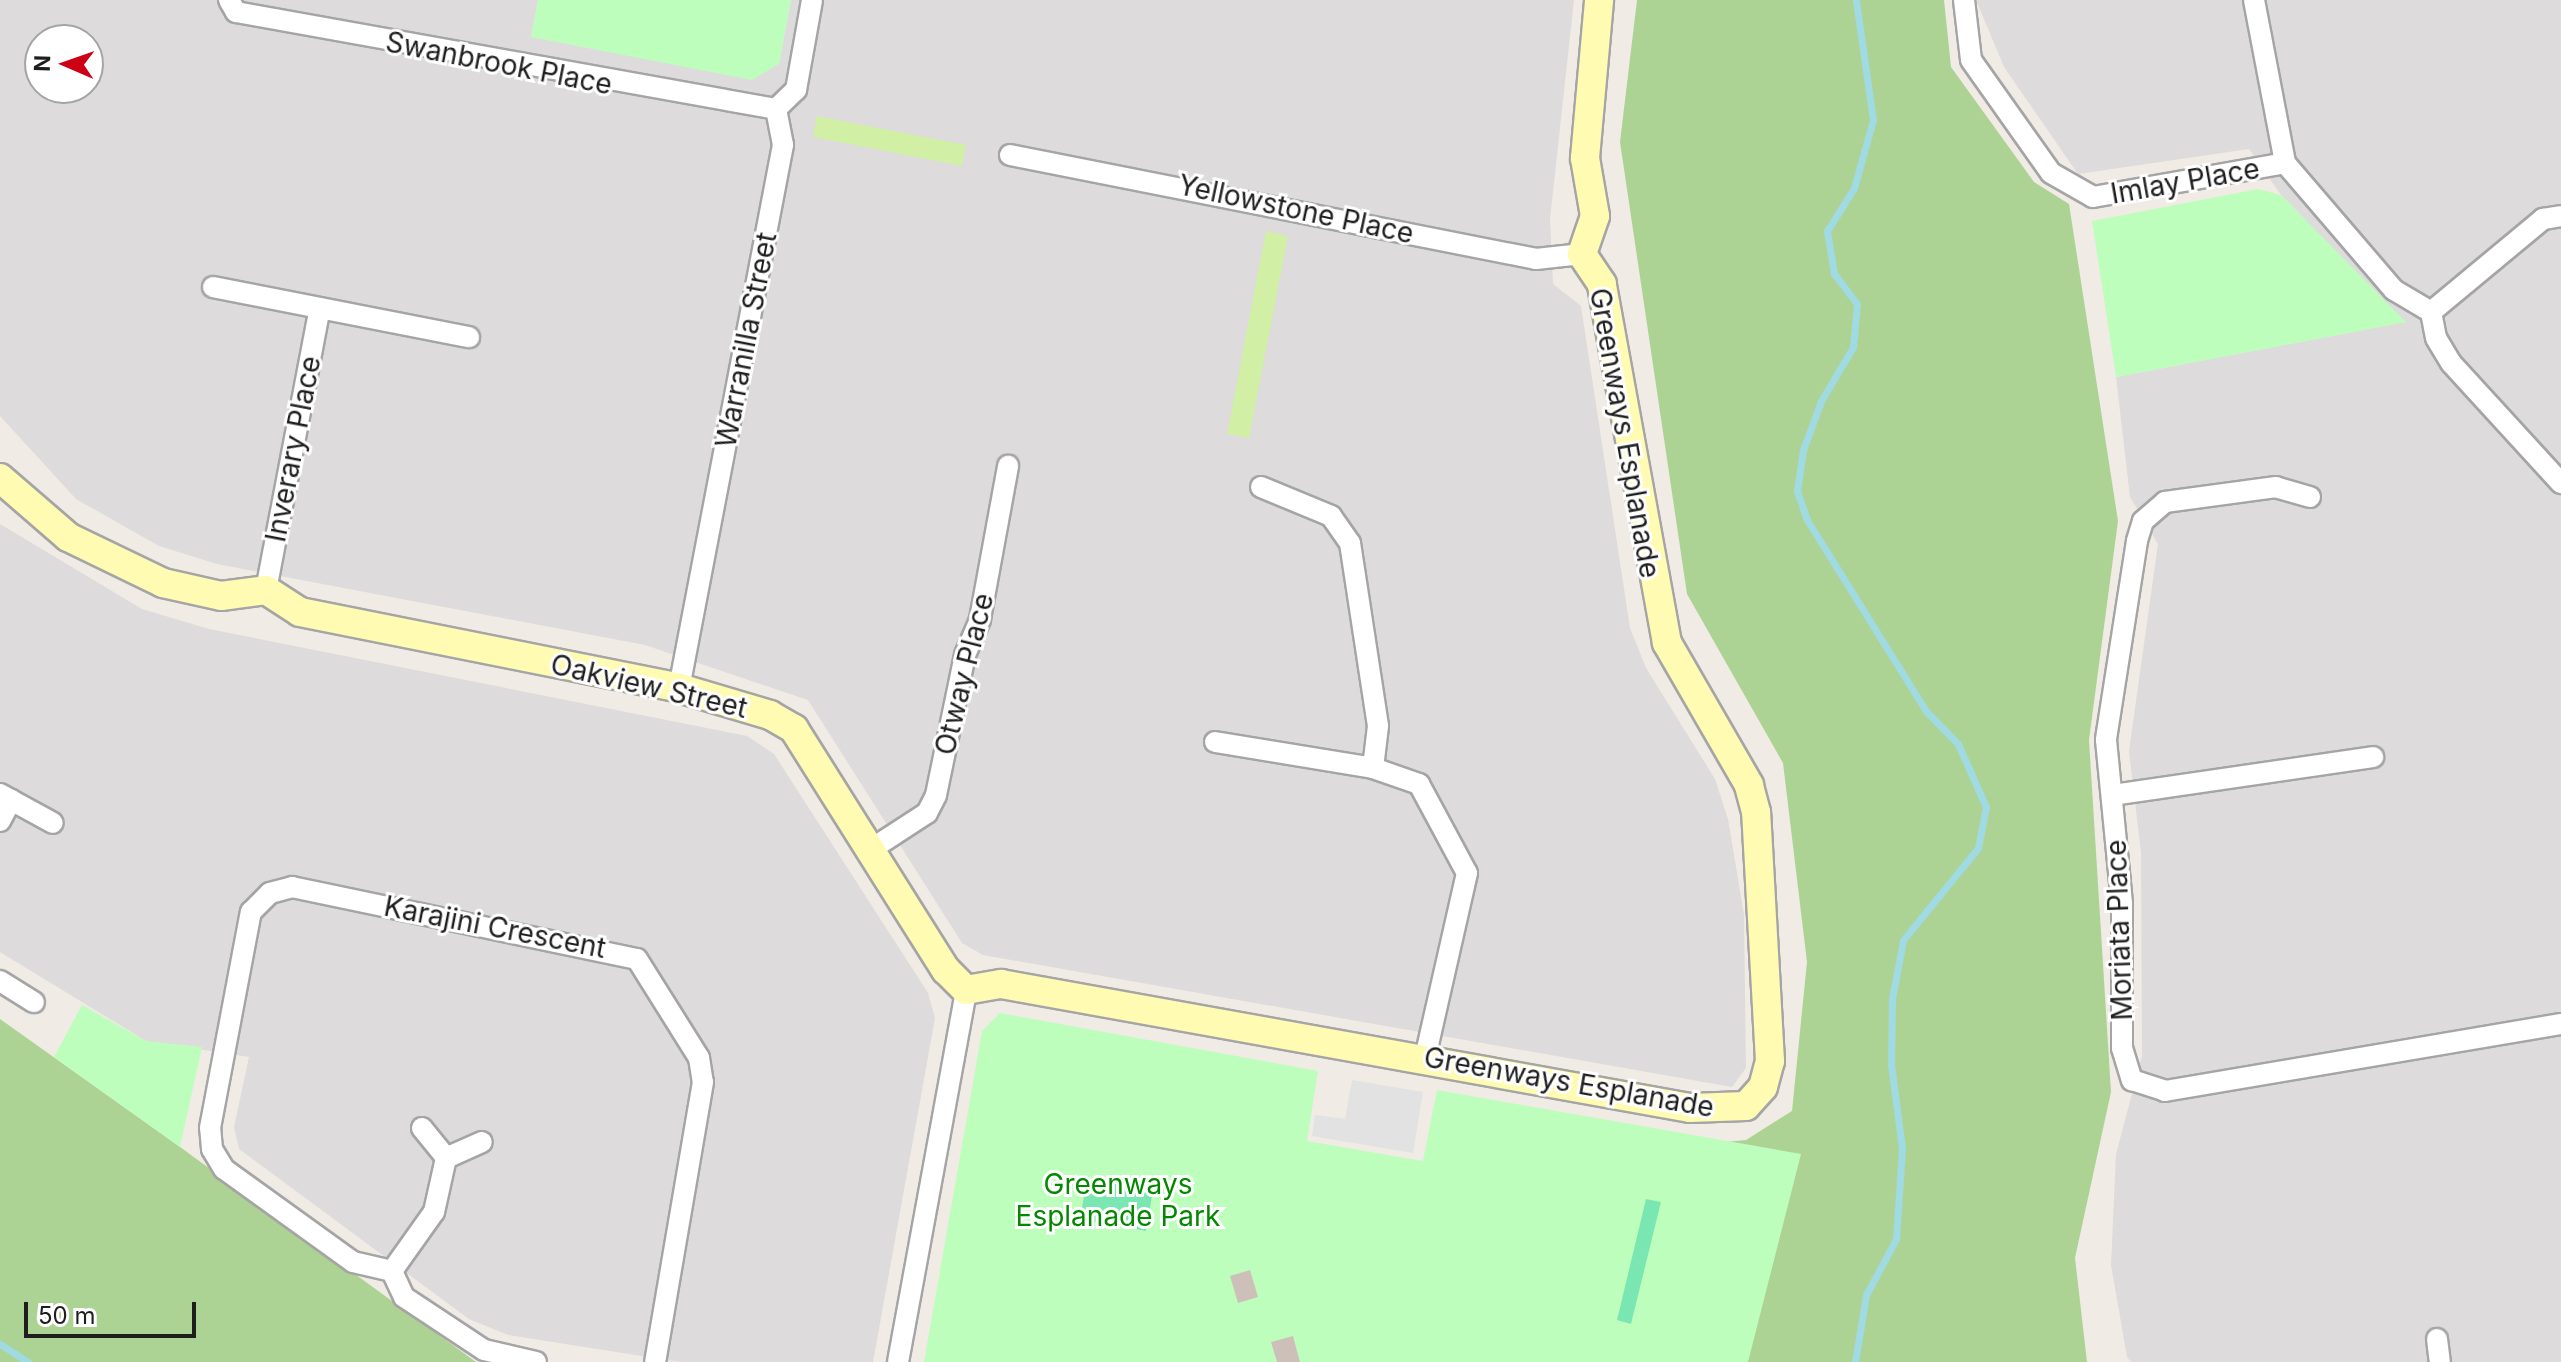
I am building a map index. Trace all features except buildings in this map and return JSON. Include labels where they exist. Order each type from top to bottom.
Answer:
[{"type":"street","name":"Swanbrook Place","points":[[229,0],[236,12],[251,15],[776,109]]},
{"type":"street","points":[[776,109],[796,90],[812,0]]},
{"type":"street","name":"Greenways Esplanade","points":[[966,990],[1001,984],[1727,1109],[1746,1106],[1755,1097],[1770,1061],[1756,812],[1749,785],[1667,643],[1602,284],[1582,254],[1595,216],[1585,158],[1599,0]]},
{"type":"street","name":"Imlay Place","points":[[1964,0],[1971,60],[2051,173],[2093,197],[2285,163]]},
{"type":"street","points":[[2254,0],[2285,163],[2394,290],[2431,312],[2436,338],[2451,363],[2561,483]]},
{"type":"street","name":"Warranilla Street","points":[[679,688],[783,145],[776,109]]},
{"type":"street","name":"Yellowstone Place","points":[[1010,155],[1536,259],[1582,254]]},
{"type":"street","points":[[2431,312],[2543,219],[2561,216]]},
{"type":"street","points":[[213,287],[469,337]]},
{"type":"street","name":"Inverary Place","points":[[266,590],[320,308]]},
{"type":"street","name":"Otway Place","points":[[870,850],[927,813],[936,795],[965,655],[980,619],[1008,466]]},
{"type":"street","points":[[0,478],[68,537],[115,564],[221,596],[266,590]]},
{"type":"street","points":[[1261,487],[1331,516],[1350,543],[1378,726],[1373,768]]},
{"type":"street","name":"Moriata Place","points":[[2310,497],[2276,487],[2165,502],[2143,521],[2106,740],[2122,903],[2122,1048],[2132,1080],[2165,1091],[2561,1024]]},
{"type":"street","name":"Oakview Street","points":[[266,590],[300,612],[679,688],[770,715],[794,729],[946,970],[966,990]]},
{"type":"street","points":[[1215,742],[1373,768],[1419,784],[1467,873],[1425,1058]]},
{"type":"street","points":[[2113,795],[2373,757]]},
{"type":"street","points":[[0,821],[5,797],[53,823]]},
{"type":"street","name":"Karajini Crescent","points":[[392,1271],[353,1262],[224,1169],[212,1149],[210,1128],[251,912],[270,893],[292,887],[637,959],[699,1058],[703,1082],[655,1362]]},
{"type":"street","points":[[0,981],[34,1002]]},
{"type":"street","points":[[898,1362],[966,990]]},
{"type":"street","points":[[422,1128],[446,1158]]},
{"type":"street","points":[[446,1158],[482,1142]]},
{"type":"street","points":[[446,1158],[434,1212],[392,1271],[404,1297],[484,1350],[536,1362]]},
{"type":"street","points":[[2437,1339],[2440,1362]]},
{"type":"shaded area","points":[[0,0],[538,0],[531,37],[779,64],[791,0],[1574,0],[1550,219],[1553,284],[1581,306],[1630,628],[1646,668],[1715,779],[1728,819],[1744,915],[1746,1068],[1732,1087],[983,955],[962,943],[808,700],[645,645],[217,564],[159,546],[76,499],[0,416]]},
{"type":"shaded area","points":[[1976,0],[2561,0],[2561,1362],[2131,1362],[2127,1357],[2111,1265],[2116,1154],[2142,1056],[2141,852],[2129,751],[2158,544],[2130,497],[2116,377],[2405,322],[2281,195],[2249,149],[2078,174],[2004,67]]},
{"type":"shaded area","points":[[0,524],[142,609],[209,629],[747,736],[774,754],[928,993],[935,1018],[873,1362],[680,1362],[508,1335],[469,1319],[239,1149],[234,1127],[249,1057],[146,1041],[0,952]]},
{"type":"shaded area","points":[[1352,1080],[1423,1092],[1413,1153],[1312,1136],[1315,1115],[1345,1119]]},
{"type":"green space","points":[[538,0],[791,0],[779,64],[752,80],[531,37]]},
{"type":"green space","points":[[1637,0],[1944,0],[1951,67],[2034,182],[2069,204],[2118,521],[2089,740],[2111,1092],[2075,1258],[2087,1362],[1643,1362],[1696,1145],[1746,1140],[1792,1111],[1807,962],[1783,763],[1687,594],[1620,142]]},
{"type":"green space","points":[[817,116],[966,145],[962,166],[813,137]]},
{"type":"green space","points":[[2258,189],[2281,195],[2406,322],[2116,377],[2092,221]]},
{"type":"green space","points":[[1266,231],[1288,236],[1249,438],[1227,434]]},
{"type":"green space","points":[[82,1005],[146,1041],[202,1047],[180,1147],[54,1057]]},
{"type":"green space","name":"Greenways Esplanade Park","points":[[1000,1013],[1318,1071],[1307,1141],[1423,1161],[1437,1090],[1801,1154],[1748,1362],[924,1362],[982,1031]]},
{"type":"green space","points":[[0,1019],[180,1147],[476,1362],[0,1362]]},
{"type":"green space","points":[[1087,1179],[1153,1191],[1146,1231],[1080,1219]]},
{"type":"green space","points":[[1646,1199],[1661,1202],[1631,1324],[1617,1320]]},
{"type":"waterway","points":[[1855,1362],[1866,1295],[1896,1239],[1902,1148],[1891,1065],[1892,999],[1903,940],[1978,848],[1986,807],[1958,744],[1926,711],[1807,520],[1797,491],[1803,450],[1821,401],[1853,347],[1857,304],[1834,274],[1827,231],[1854,188],[1873,120],[1856,0]]},
{"type":"waterway","points":[[0,1344],[28,1362]]}]
